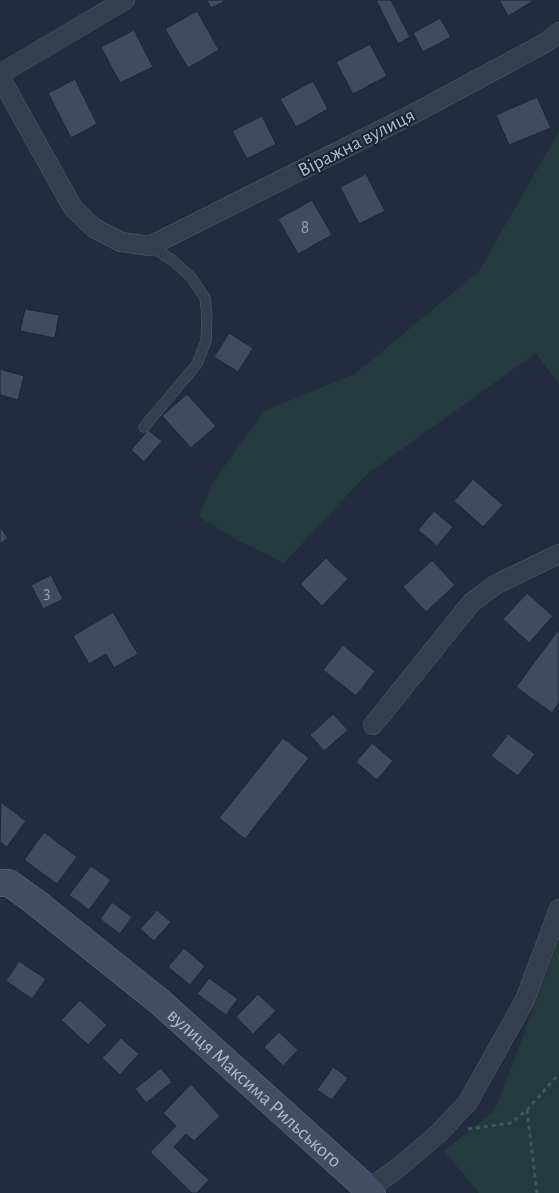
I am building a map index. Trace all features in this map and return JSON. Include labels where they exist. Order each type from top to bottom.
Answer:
[{"type":"main road","name":"вулиця Максима Рильського","points":[[3,881],[160,1002],[368,1192]]},
{"type":"street","points":[[125,0],[0,75],[73,208],[94,228],[121,242],[150,246]]},
{"type":"street","name":"Віражна вулиця","points":[[150,246],[413,114],[545,43],[559,32]]},
{"type":"street","points":[[373,725],[471,603],[495,586],[559,554]]},
{"type":"street","name":"вулиця Максима Рильського","points":[[368,1192],[440,1133],[468,1102],[525,1000],[559,909]]},
{"type":"lane","points":[[144,427],[197,364],[206,341],[207,315],[205,298],[191,277],[172,260],[150,246]]},
{"type":"path","points":[[440,1133],[511,1123],[527,1110],[559,1074]]},
{"type":"path","points":[[527,1110],[537,1193]]},
{"type":"green space","points":[[559,131],[559,385],[536,353],[366,475],[284,563],[237,540],[199,517],[213,482],[264,411],[355,374],[479,271]]},
{"type":"green space","points":[[559,941],[559,1193],[479,1193],[444,1151],[495,1110]]},
{"type":"building","points":[[207,0],[223,0],[224,2],[211,8]]},
{"type":"building","points":[[376,0],[391,0],[410,37],[398,44]]},
{"type":"building","points":[[499,0],[535,0],[508,16]]},
{"type":"building","points":[[197,11],[219,50],[188,68],[165,29]]},
{"type":"building","points":[[440,18],[451,37],[423,52],[413,33]]},
{"type":"building","points":[[134,30],[153,67],[120,83],[101,47]]},
{"type":"building","points":[[370,44],[387,76],[353,94],[336,62]]},
{"type":"building","points":[[75,79],[97,124],[71,138],[48,93]]},
{"type":"building","points":[[313,81],[328,109],[296,127],[280,99]]},
{"type":"building","points":[[537,97],[551,128],[509,145],[496,115]]},
{"type":"building","points":[[262,116],[276,144],[247,159],[232,131]]},
{"type":"building","points":[[366,174],[385,211],[359,224],[340,187]]},
{"type":"building","points":[[312,200],[332,235],[298,254],[278,219]]},
{"type":"building","points":[[25,309],[59,315],[55,338],[20,331]]},
{"type":"building","points":[[229,333],[253,348],[238,372],[214,357]]},
{"type":"building","points":[[0,369],[24,376],[18,400],[0,395]]},
{"type":"building","points":[[187,394],[216,426],[191,448],[162,416]]},
{"type":"building","points":[[148,430],[162,441],[144,462],[131,450]]},
{"type":"building","points":[[473,479],[503,505],[483,527],[454,501]]},
{"type":"building","points":[[434,511],[453,527],[437,546],[418,530]]},
{"type":"building","points":[[0,527],[8,538],[0,544]]},
{"type":"building","points":[[326,558],[348,579],[322,606],[300,584]]},
{"type":"building","points":[[432,560],[455,585],[426,612],[403,587]]},
{"type":"building","points":[[51,575],[63,599],[43,609],[31,585]]},
{"type":"building","points":[[527,593],[553,616],[529,643],[503,619]]},
{"type":"building","points":[[113,612],[138,654],[114,668],[106,654],[89,664],[73,636]]},
{"type":"building","points":[[559,629],[559,703],[552,713],[516,687]]},
{"type":"building","points":[[343,645],[375,671],[356,696],[323,670]]},
{"type":"building","points":[[333,714],[348,730],[324,751],[310,735]]},
{"type":"building","points":[[508,734],[535,754],[518,776],[491,756]]},
{"type":"building","points":[[283,738],[309,758],[245,839],[219,818]]},
{"type":"building","points":[[372,743],[393,761],[377,780],[356,762]]},
{"type":"building","points":[[1,802],[26,821],[7,847],[0,842]]},
{"type":"building","points":[[44,832],[77,857],[57,884],[24,860]]},
{"type":"building","points":[[91,866],[111,880],[89,910],[69,895]]},
{"type":"building","points":[[112,902],[132,917],[120,934],[100,919]]},
{"type":"building","points":[[157,910],[171,922],[154,941],[140,929]]},
{"type":"building","points":[[184,948],[205,966],[190,985],[168,967]]},
{"type":"building","points":[[19,961],[46,979],[32,999],[6,981]]},
{"type":"building","points":[[209,978],[238,999],[226,1015],[197,994]]},
{"type":"building","points":[[258,994],[276,1011],[253,1034],[236,1017]]},
{"type":"building","points":[[80,1000],[107,1025],[88,1045],[61,1020]]},
{"type":"building","points":[[279,1032],[298,1050],[283,1066],[264,1047]]},
{"type":"building","points":[[121,1038],[139,1054],[120,1075],[102,1058]]},
{"type":"building","points":[[333,1067],[348,1078],[332,1100],[317,1090]]},
{"type":"building","points":[[161,1068],[172,1082],[146,1103],[135,1089]]},
{"type":"building","points":[[191,1084],[220,1116],[194,1141],[186,1134],[174,1147],[209,1180],[197,1193],[192,1193],[150,1152],[176,1126],[163,1113]]}]
